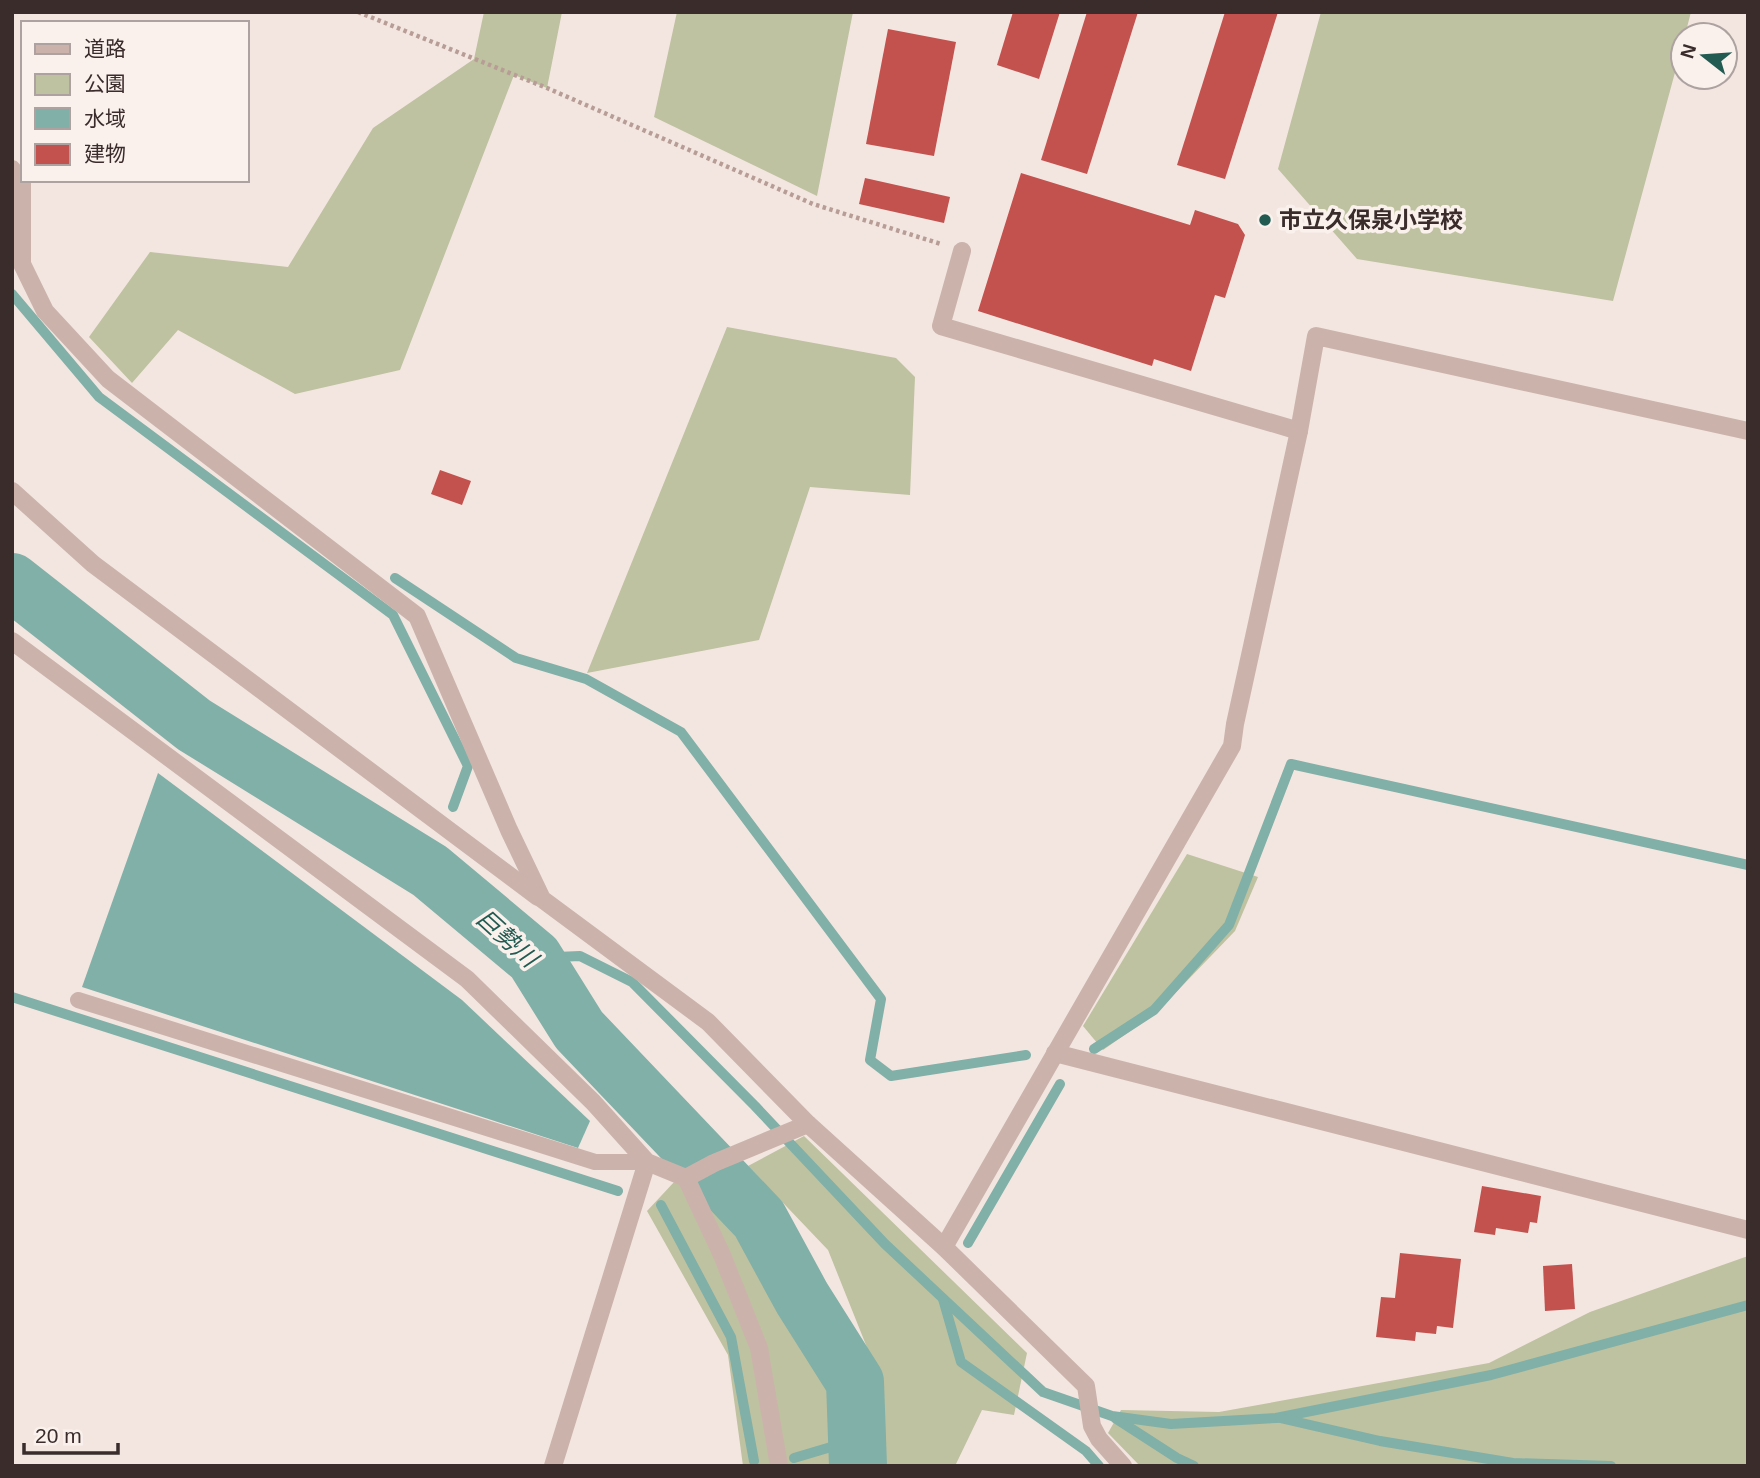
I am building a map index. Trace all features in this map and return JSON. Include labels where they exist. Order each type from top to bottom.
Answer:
[{"type":"street","points":[[21,182],[22,264],[45,311],[108,379],[417,616],[542,900]]},
{"type":"street","points":[[961,251],[941,326],[1299,431]]},
{"type":"street","points":[[944,1247],[1232,746],[1299,431],[1316,336],[1748,431]]},
{"type":"street","points":[[12,491],[93,564],[708,1022],[808,1124],[944,1247],[1086,1386],[1092,1426],[1099,1439],[1123,1466]]},
{"type":"street","points":[[12,641],[467,979],[593,1102],[647,1162],[686,1178],[722,1255],[759,1348],[779,1466]]},
{"type":"street","points":[[1055,1053],[1748,1230]]},
{"type":"street","points":[[686,1178],[714,1163],[808,1124]]},
{"type":"street","points":[[553,1466],[647,1162]]},
{"type":"lane","points":[[78,1000],[595,1162],[647,1162]]},
{"type":"path","points":[[358,12],[547,88],[813,204],[961,251]]},
{"type":"green space","points":[[484,12],[562,12],[547,88],[514,75],[400,370],[295,394],[178,330],[132,383],[89,337],[150,252],[288,267],[373,128],[474,59]]},
{"type":"green space","points":[[677,12],[853,12],[817,196],[654,117]]},
{"type":"green space","points":[[1321,12],[1691,12],[1689,21],[1669,21],[1670,91],[1613,301],[1357,259],[1278,169]]},
{"type":"green space","points":[[727,327],[896,358],[915,377],[910,495],[810,487],[759,640],[587,673]]},
{"type":"green space","points":[[1187,854],[1258,877],[1235,931],[1156,1013],[1103,1050],[1083,1026]]},
{"type":"green space","points":[[804,1136],[1027,1353],[1014,1415],[982,1410],[955,1466],[875,1466],[876,1370],[828,1250],[748,1166]]},
{"type":"green space","points":[[675,1181],[709,1184],[748,1221],[826,1374],[841,1466],[743,1466],[728,1355],[647,1211]]},
{"type":"green space","points":[[1748,1256],[1748,1466],[1187,1466],[1180,1462],[1177,1466],[1140,1466],[1108,1433],[1121,1410],[1219,1412],[1489,1363],[1590,1312]]},
{"type":"water","points":[[158,773],[462,1000],[590,1121],[578,1148],[82,987]]},
{"type":"building","points":[[1013,12],[1060,12],[1039,79],[997,65]]},
{"type":"building","points":[[1087,12],[1138,12],[1087,174],[1041,160]]},
{"type":"building","points":[[1225,12],[1278,12],[1225,179],[1177,165]]},
{"type":"building","points":[[888,29],[956,42],[934,156],[866,144]]},
{"type":"building","points":[[1021,173],[1190,225],[1195,210],[1238,224],[1245,235],[1225,298],[1215,295],[1191,371],[1154,359],[1152,366],[978,311]]},
{"type":"building","points":[[865,178],[950,197],[944,223],[859,204]]},
{"type":"building","points":[[440,470],[471,481],[462,505],[431,494]]},
{"type":"building","points":[[1482,1186],[1541,1196],[1537,1223],[1530,1222],[1528,1233],[1496,1228],[1495,1235],[1474,1232]]},
{"type":"building","points":[[1400,1253],[1461,1259],[1453,1328],[1437,1326],[1436,1334],[1416,1332],[1415,1341],[1376,1337],[1381,1297],[1395,1298]]},
{"type":"building","points":[[1572,1264],[1575,1309],[1545,1311],[1543,1266]]},
{"type":"waterway","points":[[12,294],[99,397],[393,615],[468,766],[453,807]]},
{"type":"waterway","points":[[395,578],[516,658],[586,679],[681,732],[881,999],[870,1060],[891,1076],[1026,1055]]},
{"type":"waterway","name":"巨勢川","points":[[12,582],[194,725],[430,871],[534,958],[579,1030],[759,1219],[802,1298],[855,1382],[858,1466]]},
{"type":"waterway","points":[[1094,1049],[1154,1010],[1229,925],[1291,764],[1748,865]]},
{"type":"waterway","points":[[534,958],[580,956],[632,982],[755,1106],[885,1244],[1043,1392],[1112,1416],[1171,1424],[1276,1418],[1491,1375],[1748,1305]]},
{"type":"waterway","points":[[12,997],[618,1191]]},
{"type":"waterway","points":[[968,1243],[1060,1084]]},
{"type":"waterway","points":[[661,1205],[731,1337],[754,1461]]},
{"type":"waterway","points":[[943,1299],[961,1362],[1086,1451],[1099,1466]]},
{"type":"waterway","points":[[1115,1418],[1194,1466]]},
{"type":"waterway","points":[[1280,1418],[1380,1441],[1513,1463],[1611,1466]]},
{"type":"waterway","points":[[794,1458],[831,1447],[857,1456]]},
{"type":"place","name":"市立久保泉小学校","points":[[1265,220]]}]
